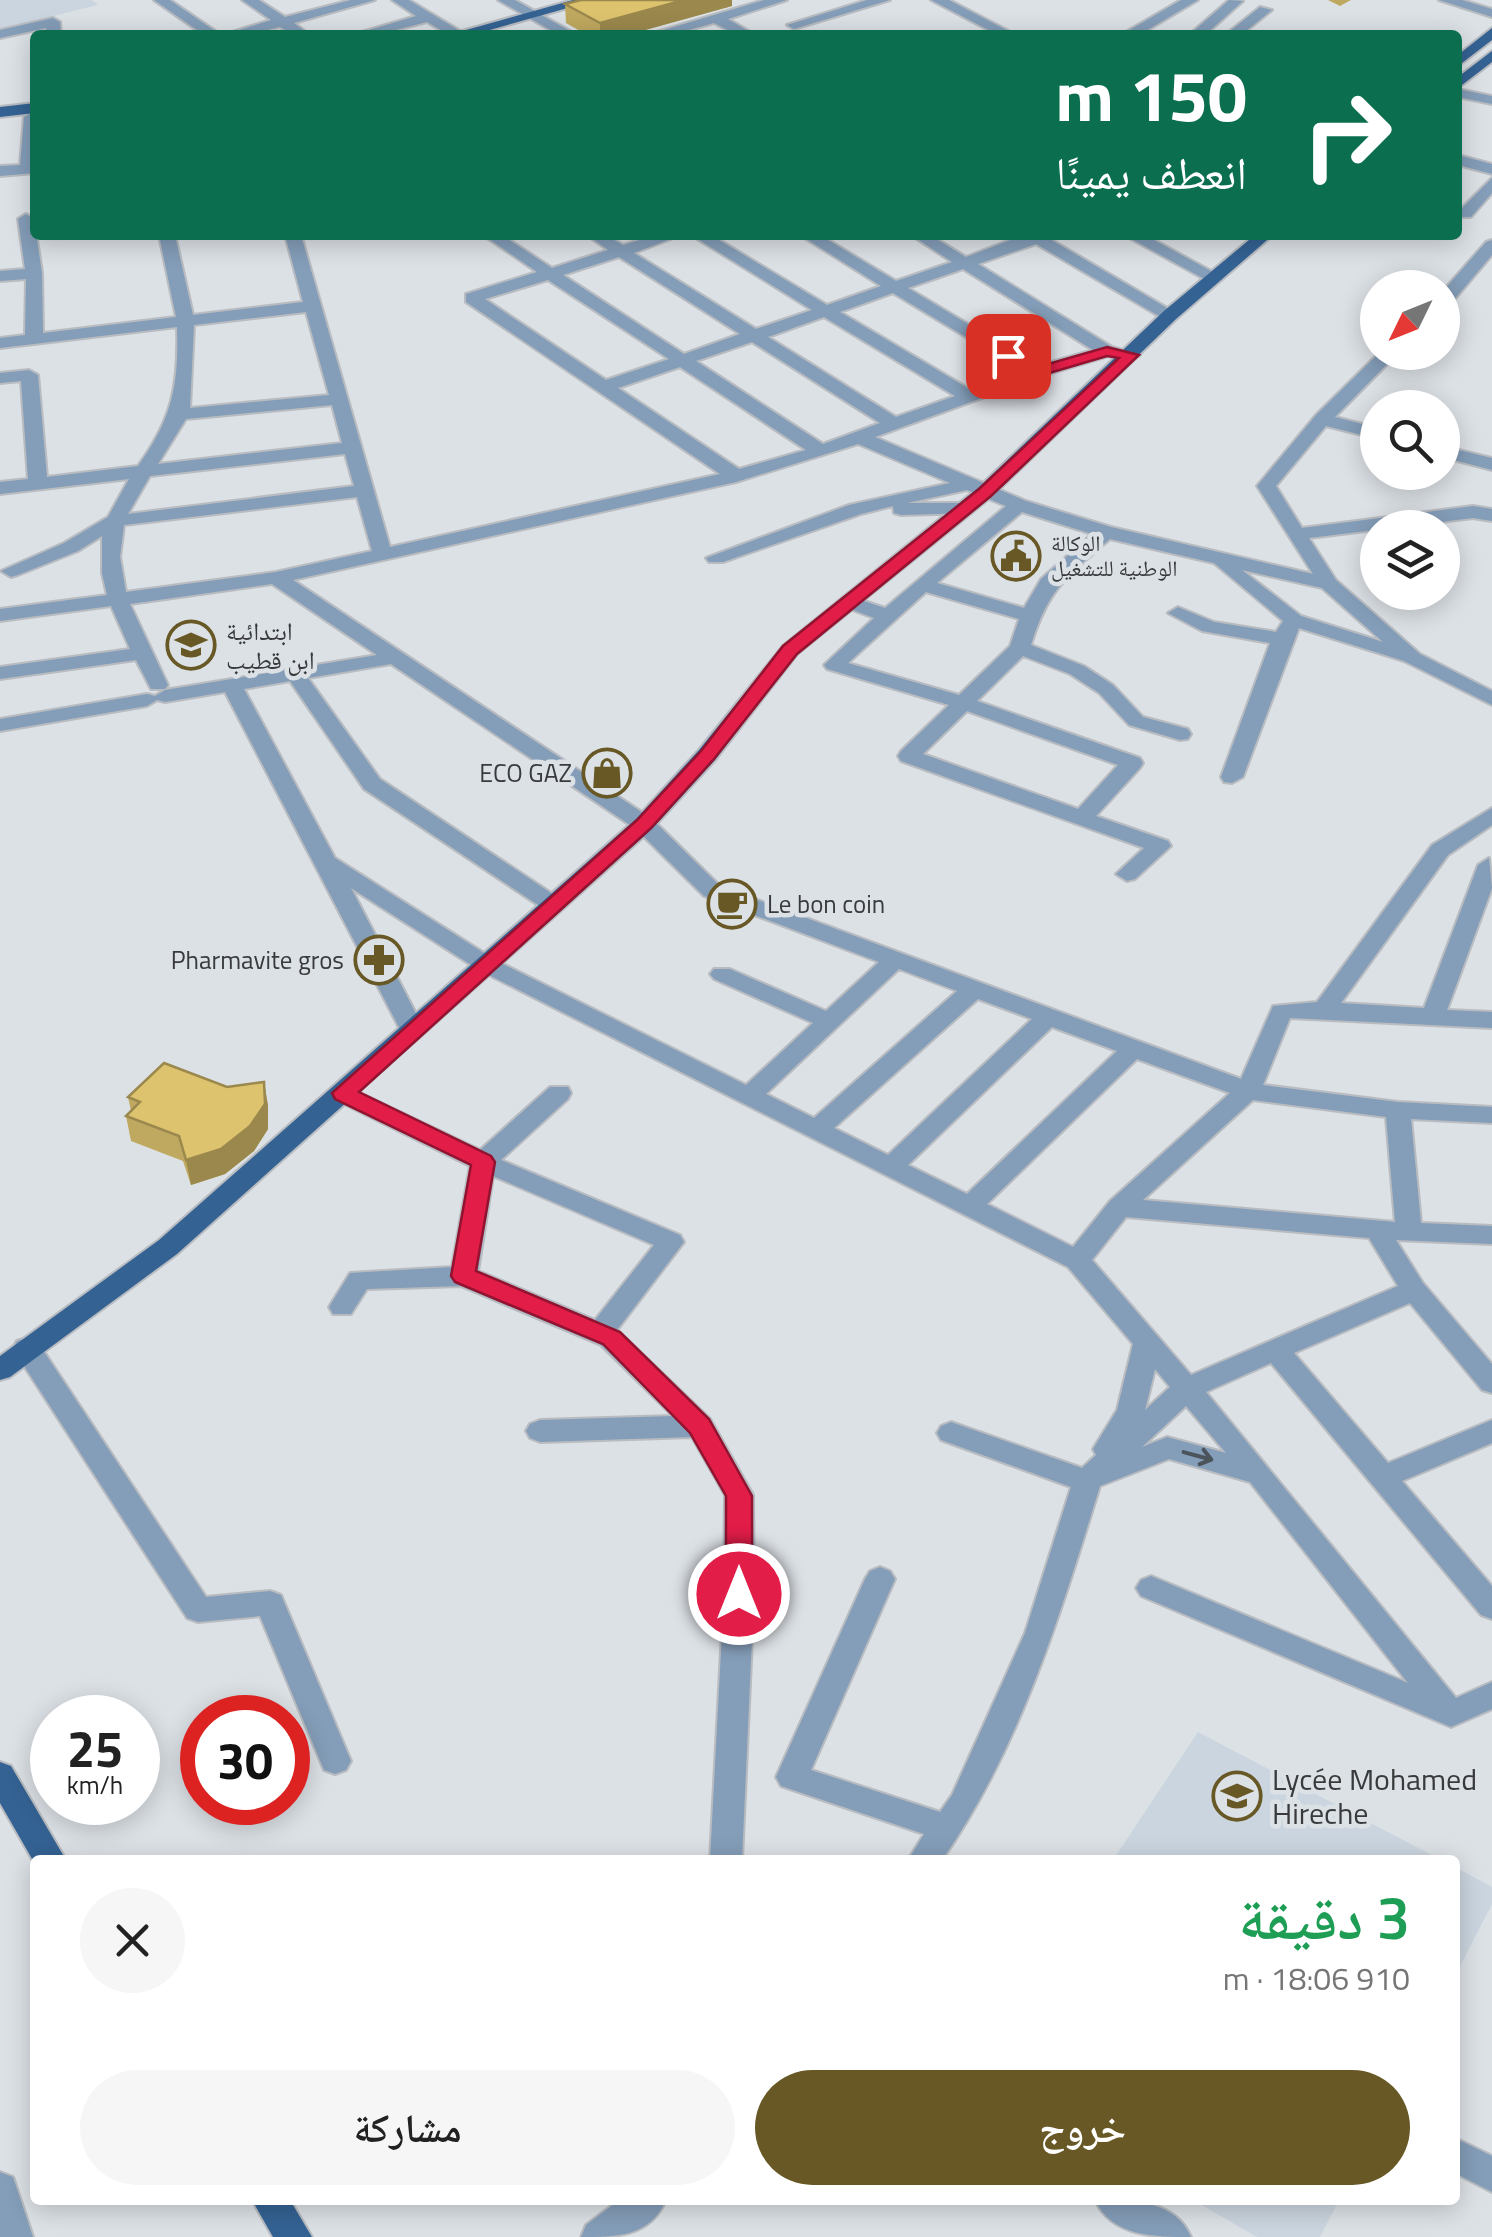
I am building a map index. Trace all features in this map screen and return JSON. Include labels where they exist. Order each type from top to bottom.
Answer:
[{"type":"main road","points":[[497,30],[589,0]]},
{"type":"main road","points":[[477,30],[614,0]]},
{"type":"main road","points":[[1462,58],[1492,32]]},
{"type":"main road","points":[[1462,81],[1492,55]]},
{"type":"main road","points":[[0,112],[30,114]]},
{"type":"main road","points":[[0,120],[30,115]]},
{"type":"main road","points":[[0,1370],[14,1354],[168,1247],[644,824],[708,755],[790,650],[964,509],[974,488],[1131,355],[1170,314],[1254,240]]},
{"type":"main road","points":[[0,1775],[47,1855]]},
{"type":"main road","points":[[0,1798],[26,1820]]},
{"type":"main road","points":[[273,2205],[294,2237]]},
{"type":"street","points":[[161,0],[206,30]]},
{"type":"street","points":[[250,0],[296,30]]},
{"type":"street","points":[[307,0],[352,30]]},
{"type":"street","points":[[251,30],[368,0]]},
{"type":"street","points":[[398,0],[448,30]]},
{"type":"street","points":[[505,0],[561,30]]},
{"type":"street","points":[[674,30],[752,3],[780,0]]},
{"type":"street","points":[[794,25],[883,0]]},
{"type":"street","points":[[938,0],[999,30]]},
{"type":"street","points":[[1135,30],[1190,0]]},
{"type":"street","points":[[1446,0],[1492,13]]},
{"type":"street","points":[[1202,30],[1236,2]]},
{"type":"street","points":[[752,3],[803,30]]},
{"type":"street","points":[[1239,30],[1265,10]]},
{"type":"street","points":[[380,30],[429,18]]},
{"type":"street","points":[[715,18],[738,30]]},
{"type":"street","points":[[0,34],[53,22],[54,30]]},
{"type":"street","points":[[1142,25],[1162,30]]},
{"type":"street","points":[[1462,94],[1492,100]]},
{"type":"street","points":[[1462,161],[1492,168]]},
{"type":"street","points":[[0,172],[30,168]]},
{"type":"street","points":[[1462,213],[1492,182]]},
{"type":"street","points":[[25,219],[34,273],[34,339]]},
{"type":"street","points":[[156,694],[144,652],[119,600],[110,557],[114,521],[128,488],[142,473],[179,414],[188,322],[168,240]]},
{"type":"street","points":[[295,240],[382,553]]},
{"type":"street","points":[[497,240],[820,452]]},
{"type":"street","points":[[602,240],[892,423]]},
{"type":"street","points":[[657,240],[472,298],[736,476]]},
{"type":"street","points":[[707,240],[968,396]]},
{"type":"street","points":[[816,240],[1036,372]]},
{"type":"street","points":[[929,240],[1107,352]]},
{"type":"street","points":[[604,386],[1027,240]]},
{"type":"street","points":[[1045,240],[1170,314]]},
{"type":"street","points":[[1142,240],[1214,277]]},
{"type":"street","points":[[1460,282],[1492,245]]},
{"type":"street","points":[[0,276],[34,273]]},
{"type":"street","points":[[0,343],[315,306]]},
{"type":"street","points":[[0,615],[276,578],[382,553],[402,553],[736,476],[820,452],[1036,372],[1107,352],[1131,355]]},
{"type":"street","points":[[1372,370],[1322,419],[1266,486],[1329,584],[1413,658]]},
{"type":"street","points":[[0,378],[29,375],[38,484]]},
{"type":"street","points":[[179,414],[341,399]]},
{"type":"street","points":[[1322,419],[1360,429]]},
{"type":"street","points":[[858,437],[974,488],[1106,532],[1329,584]]},
{"type":"street","points":[[0,488],[354,447]]},
{"type":"street","points":[[1460,456],[1492,464]]},
{"type":"street","points":[[716,558],[856,509],[974,488]]},
{"type":"street","points":[[5,572],[70,547],[114,521],[366,490]]},
{"type":"street","points":[[1020,505],[922,585],[834,665],[963,703],[1132,763],[1082,818]]},
{"type":"street","points":[[856,509],[964,509]]},
{"type":"street","points":[[1298,534],[1473,512],[1492,515]]},
{"type":"street","points":[[1106,532],[1048,583],[1030,616],[1020,648],[909,756],[1160,846],[1127,874]]},
{"type":"street","points":[[5,572],[110,557]]},
{"type":"street","points":[[1217,558],[1294,620],[1413,658],[1492,699]]},
{"type":"street","points":[[276,578],[644,824],[712,891],[1248,1090],[1398,1110],[1492,1115]]},
{"type":"street","points":[[922,585],[1030,616]]},
{"type":"street","points":[[849,602],[888,616]]},
{"type":"street","points":[[1178,613],[1209,627],[1282,639]]},
{"type":"street","points":[[1232,777],[1282,639],[1294,620]]},
{"type":"street","points":[[1020,648],[1077,670],[1106,689],[1136,721],[1180,734]]},
{"type":"street","points":[[0,674],[144,652]]},
{"type":"street","points":[[0,726],[156,694],[394,658]]},
{"type":"street","points":[[295,674],[372,784],[552,904]]},
{"type":"street","points":[[231,685],[413,1031]]},
{"type":"street","points":[[1324,1010],[1440,850],[1492,815]]},
{"type":"street","points":[[1433,1016],[1491,865],[1440,850]]},
{"type":"street","points":[[326,862],[487,965],[1078,1260],[1259,1474],[1450,1714]]},
{"type":"street","points":[[747,1098],[896,960]]},
{"type":"street","points":[[722,974],[829,1022]]},
{"type":"street","points":[[816,1130],[974,988]]},
{"type":"street","points":[[1078,1260],[1119,1207],[1248,1090],[1281,1011],[1492,1019]]},
{"type":"street","points":[[891,1166],[1048,1016]]},
{"type":"street","points":[[972,1205],[1134,1048]]},
{"type":"street","points":[[343,1093],[483,1162],[671,1242],[600,1334]]},
{"type":"street","points":[[464,1276],[483,1162],[560,1093]]},
{"type":"street","points":[[1398,1110],[1409,1232]]},
{"type":"street","points":[[1119,1207],[1377,1230],[1492,1235]]},
{"type":"street","points":[[1377,1230],[1414,1290],[1492,1383]]},
{"type":"street","points":[[342,1307],[359,1280],[464,1276],[611,1338],[700,1426],[739,1496],[736,1674],[726,1855]]},
{"type":"street","points":[[1087,1481],[1186,1389],[1414,1290]]},
{"type":"street","points":[[927,1855],[964,1803],[1040,1633],[1087,1481],[1131,1412],[1148,1342]]},
{"type":"street","points":[[1276,1350],[1492,1607]]},
{"type":"street","points":[[14,1354],[198,1610],[270,1603],[335,1760]]},
{"type":"street","points":[[540,1431],[700,1426]]},
{"type":"street","points":[[1385,1476],[1492,1431]]},
{"type":"street","points":[[951,1433],[1087,1481],[1167,1448],[1259,1474]]},
{"type":"street","points":[[880,1579],[792,1776],[946,1828]]},
{"type":"street","points":[[1151,1588],[1450,1714],[1492,1695]]},
{"type":"street","points":[[1460,2158],[1492,2176]]},
{"type":"street","points":[[0,2189],[15,2237]]},
{"type":"street","points":[[599,2237],[641,2205]]},
{"type":"street","points":[[1121,2205],[1173,2237]]},
{"type":"shaded area","points":[[0,0],[92,0],[98,5],[0,29]]},
{"type":"shaded area","name":"Lycée Mohamed Hireche","points":[[1198,1732],[1432,1855],[1116,1855]]},
{"type":"shaded area","name":"Lycée Mohamed Hireche","points":[[1460,1870],[1492,1887],[1492,1904],[1460,1966]]},
{"type":"shaded area","points":[[1202,2205],[1336,2205],[1320,2237],[1257,2237]]},
{"type":"building","points":[[581,0],[684,0],[600,23],[565,4]]},
{"type":"building","points":[[164,1063],[227,1087],[264,1082],[265,1104],[250,1126],[221,1149],[186,1160],[179,1136],[126,1116],[140,1102],[128,1097]]},
{"type":"place","name":"الوكالة الوطنية للتشغيل","points":[[1016,556]]},
{"type":"place","name":"ابتدائية ابن قطيب","points":[[191,645]]},
{"type":"place","name":"ECO GAZ","points":[[607,773]]},
{"type":"place","name":"Le bon coin","points":[[732,904]]},
{"type":"place","name":"Pharmavite gros","points":[[379,960]]},
{"type":"place","name":"Lycée Mohamed Hireche","points":[[1237,1796]]},
{"type":"route","points":[[739,1594],[739,1496],[700,1426],[611,1338],[464,1276],[483,1162],[343,1093],[644,824],[708,755],[790,650],[985,492],[1131,355],[1107,352],[1036,372],[1008,356]]}]
